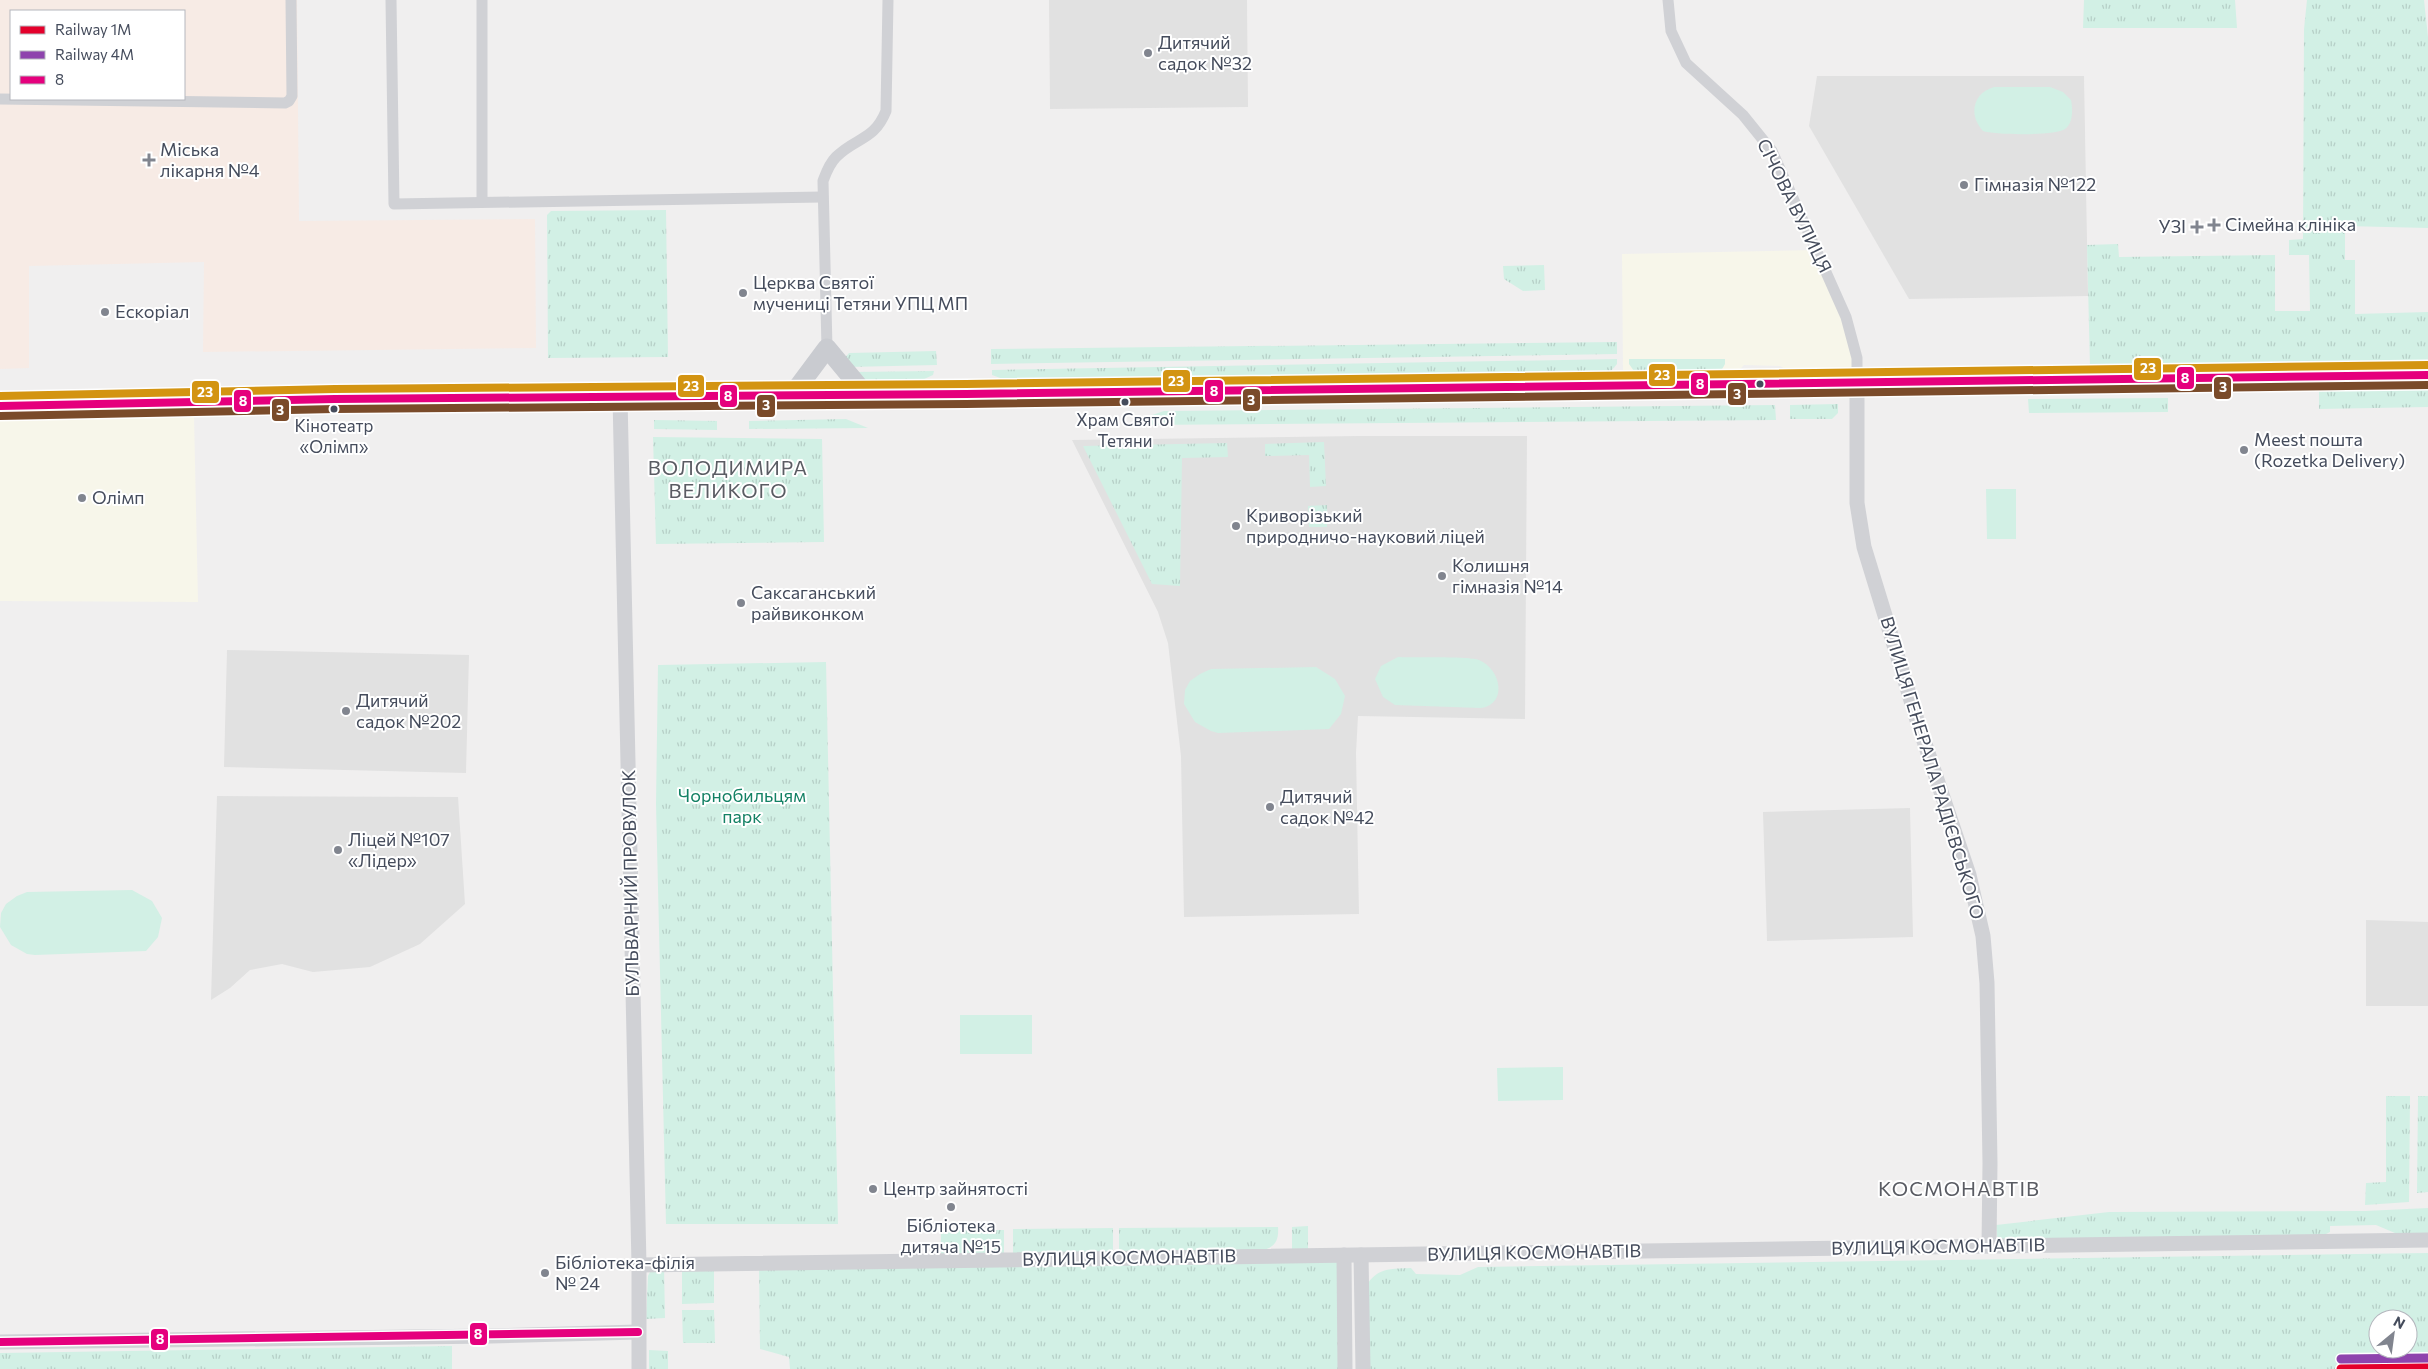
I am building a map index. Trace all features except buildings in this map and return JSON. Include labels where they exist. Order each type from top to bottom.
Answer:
[{"type":"main road","points":[[792,396],[827,348],[866,395]]},
{"type":"main road","points":[[0,406],[325,399],[792,396],[2428,375]]},
{"type":"street","points":[[71,100],[285,103],[290,101],[292,96],[291,0]]},
{"type":"street","points":[[391,0],[394,204],[822,197]]},
{"type":"street","points":[[482,0],[482,202]]},
{"type":"street","points":[[827,348],[823,181],[828,168],[836,157],[873,132],[880,125],[886,111],[888,0]]},
{"type":"street","name":"СІЧОВА ВУЛИЦЯ","points":[[1668,0],[1671,31],[1686,63],[1743,115],[1772,151],[1846,317],[1857,358],[1857,383]]},
{"type":"street","name":"ВУЛИЦЯ ГЕНЕРАЛА РАДІЄВСЬКОГО","points":[[1857,383],[1857,503],[1864,547],[1916,720],[1969,875],[1983,936],[1987,983],[1990,1163],[1988,1246]]},
{"type":"street","name":"БУЛЬВАРНИЙ ПРОВУЛОК","points":[[620,397],[639,1265],[638,1369]]},
{"type":"street","name":"ВУЛИЦЯ КОСМОНАВТІВ","points":[[639,1265],[2428,1240]]},
{"type":"street","points":[[1344,1255],[1345,1369]]},
{"type":"street","points":[[1361,1255],[1363,1369]]},
{"type":"street","points":[[0,1342],[491,1336],[638,1332]]},
{"type":"shaded area","points":[[0,0],[297,0],[299,221],[535,219],[536,348],[203,352],[204,262],[29,266],[29,368],[0,369]]},
{"type":"shaded area","name":"Дитячий садок №32","points":[[1049,0],[1247,0],[1248,107],[1050,109]]},
{"type":"shaded area","name":"Гімназія №122","points":[[1817,76],[2084,76],[2088,296],[1909,299],[1809,126]]},
{"type":"shaded area","points":[[1816,250],[1846,317],[1857,373],[1792,373],[1780,366],[1744,365],[1737,372],[1623,372],[1622,254]]},
{"type":"shaded area","points":[[194,417],[198,602],[0,601],[0,421]]},
{"type":"shaded area","points":[[1527,436],[1525,719],[1358,716],[1356,753],[1359,914],[1184,917],[1181,756],[1168,643],[1158,612],[1072,440]]},
{"type":"shaded area","name":"Дитячий садок №202","points":[[227,650],[469,655],[466,773],[224,767]]},
{"type":"shaded area","name":"Ліцей №107 «Лідер»","points":[[217,796],[458,797],[465,904],[420,944],[370,967],[313,972],[282,964],[250,970],[230,988],[211,1000]]},
{"type":"shaded area","points":[[1910,808],[1913,937],[1767,941],[1763,812]]},
{"type":"shaded area","points":[[2366,920],[2428,922],[2428,1006],[2366,1006]]},
{"type":"green space","points":[[2084,0],[2235,0],[2237,28],[2083,28]]},
{"type":"green space","points":[[2307,0],[2424,0],[2428,37],[2428,228],[2345,226],[2345,260],[2355,260],[2355,314],[2428,312],[2428,361],[2311,365],[2090,366],[2087,245],[2118,244],[2119,257],[2275,255],[2275,311],[2310,311],[2309,255],[2289,255],[2289,240],[2303,239],[2304,29]]},
{"type":"green space","points":[[1994,87],[2050,87],[2063,92],[2071,100],[2072,112],[2070,123],[2065,129],[2050,133],[2011,134],[1983,131],[1975,118],[1975,105],[1981,94]]},
{"type":"green space","points":[[666,210],[668,357],[548,358],[547,215],[551,211]]},
{"type":"green space","points":[[1544,265],[1545,290],[1523,291],[1504,279],[1503,266]]},
{"type":"green space","points":[[1617,342],[1617,354],[991,364],[991,349]]},
{"type":"green space","points":[[936,351],[937,365],[848,367],[844,359],[849,353]]},
{"type":"green space","points":[[1617,359],[1617,364],[1611,371],[1003,379],[992,375],[992,370]]},
{"type":"green space","points":[[1629,359],[1725,359],[1725,364],[1721,371],[1634,371],[1629,364]]},
{"type":"green space","points":[[934,371],[933,375],[920,381],[867,381],[852,372]]},
{"type":"green space","points":[[2428,389],[2428,407],[2319,409],[2319,391]]},
{"type":"green space","points":[[2168,398],[2168,412],[2029,413],[2028,399]]},
{"type":"green space","points":[[1838,404],[1838,413],[1832,419],[1790,419],[1790,405]]},
{"type":"green space","points":[[1775,405],[1776,420],[1143,425],[1146,417],[1164,411]]},
{"type":"green space","points":[[846,419],[868,428],[749,429],[749,421]]},
{"type":"green space","points":[[654,420],[717,421],[717,430],[654,429]]},
{"type":"green space","points":[[653,437],[822,439],[824,542],[656,544]]},
{"type":"green space","points":[[1324,442],[1326,486],[1310,487],[1309,455],[1265,456],[1265,444]]},
{"type":"green space","points":[[1227,443],[1228,457],[1182,458],[1180,586],[1152,584],[1083,446]]},
{"type":"green space","points":[[1986,489],[2016,489],[2016,539],[1987,539]]},
{"type":"green space","points":[[1327,505],[1327,527],[1309,527],[1308,506]]},
{"type":"green space","points":[[1398,657],[1479,660],[1487,664],[1492,671],[1496,678],[1498,693],[1490,705],[1481,708],[1395,705],[1383,697],[1375,679],[1381,666]]},
{"type":"green space","name":"Чорнобильцям парк","points":[[826,662],[838,1224],[666,1224],[656,804],[658,665]]},
{"type":"green space","points":[[1316,667],[1335,679],[1345,696],[1341,714],[1329,729],[1218,733],[1195,722],[1184,704],[1185,690],[1190,681],[1211,669]]},
{"type":"green space","points":[[132,890],[152,901],[162,918],[158,937],[146,951],[27,954],[11,945],[0,927],[1,913],[6,904],[27,892]]},
{"type":"green space","points":[[960,1015],[1032,1015],[1032,1054],[960,1054]]},
{"type":"green space","points":[[1563,1067],[1563,1100],[1498,1101],[1497,1068]]},
{"type":"green space","points":[[2386,1096],[2410,1096],[2409,1202],[2365,1205],[2366,1183],[2386,1182]]},
{"type":"green space","points":[[2418,1096],[2428,1096],[2428,1192],[2417,1193]]},
{"type":"green space","points":[[2428,1208],[2428,1236],[2402,1236],[2376,1225],[2330,1226],[2330,1232],[2316,1239],[2000,1241],[1997,1236],[1996,1225],[2109,1212],[2365,1211]]},
{"type":"green space","points":[[1308,1226],[1308,1250],[1292,1250],[1292,1227]]},
{"type":"green space","points":[[1278,1227],[1278,1236],[1275,1243],[1270,1248],[1261,1251],[1119,1252],[1119,1228]]},
{"type":"green space","points":[[1113,1228],[1113,1252],[1013,1253],[1013,1229]]},
{"type":"green space","points":[[941,1230],[1004,1230],[1004,1253],[941,1254]]},
{"type":"green space","points":[[2428,1253],[2428,1369],[1369,1369],[1368,1283],[1372,1278],[1382,1271],[1411,1268],[1416,1274],[1460,1275],[1478,1267]]},
{"type":"green space","points":[[1344,1255],[1345,1369],[790,1369],[789,1357],[760,1349],[759,1263]]},
{"type":"green space","points":[[664,1267],[665,1318],[646,1319],[648,1276],[651,1270]]},
{"type":"green space","points":[[682,1270],[714,1270],[714,1303],[682,1304]]},
{"type":"green space","points":[[682,1310],[714,1310],[715,1343],[683,1343]]},
{"type":"green space","points":[[452,1346],[452,1369],[0,1369],[0,1353]]},
{"type":"green space","points":[[649,1350],[668,1351],[668,1369],[649,1369]]},
{"type":"rail line","name":"4М","points":[[2341,1359],[2428,1358]]},
{"type":"rail line","name":"1М","points":[[2341,1369],[2428,1368]]},
{"type":"transit line","name":"23","points":[[0,396],[335,389],[966,384],[2428,365]]},
{"type":"transit line","name":"8","points":[[0,406],[335,399],[966,394],[2428,375]]},
{"type":"transit line","name":"3","points":[[0,416],[335,409],[966,404],[2428,385]]},
{"type":"transit line","name":"8","points":[[0,1342],[638,1332]]},
{"type":"place","name":"Дитячий садок №32","points":[[1148,53]]},
{"type":"place","name":"Міська лікарня №4","points":[[149,160]]},
{"type":"place","name":"Гімназія №122","points":[[1964,185]]},
{"type":"place","name":"Сімейна клініка","points":[[2214,225]]},
{"type":"place","name":"УЗІ","points":[[2197,227]]},
{"type":"place","name":"Церква Святої мучениці Тетяни УПЦ МП","points":[[743,293]]},
{"type":"place","name":"Ескоріал","points":[[105,312]]},
{"type":"place","name":"Храм Святої Тетяни","points":[[1125,402]]},
{"type":"place","name":"Кінотеатр «Олімп»","points":[[334,409]]},
{"type":"place","name":"Meest пошта (Rozetka Delivery)","points":[[2244,450]]},
{"type":"place","name":"Олімп","points":[[82,498]]},
{"type":"place","name":"Криворізький природничо-науковий ліцей","points":[[1236,526]]},
{"type":"place","name":"Колишня гімназія №14","points":[[1442,576]]},
{"type":"place","name":"Саксаганський райвиконком","points":[[741,603]]},
{"type":"place","name":"Дитячий садок №202","points":[[346,711]]},
{"type":"place","name":"Дитячий садок №42","points":[[1270,807]]},
{"type":"place","name":"Ліцей №107 «Лідер»","points":[[338,850]]},
{"type":"place","name":"Центр зайнятості","points":[[873,1189]]},
{"type":"place","name":"Бібліотека дитяча №15","points":[[951,1207]]},
{"type":"place","name":"Бібліотека-філія № 24","points":[[545,1273]]},
{"type":"district","name":"ВОЛОДИМИРА ВЕЛИКОГО","points":[[728,480]]},
{"type":"district","name":"КОСМОНАВТІВ","points":[[1959,1189]]}]
